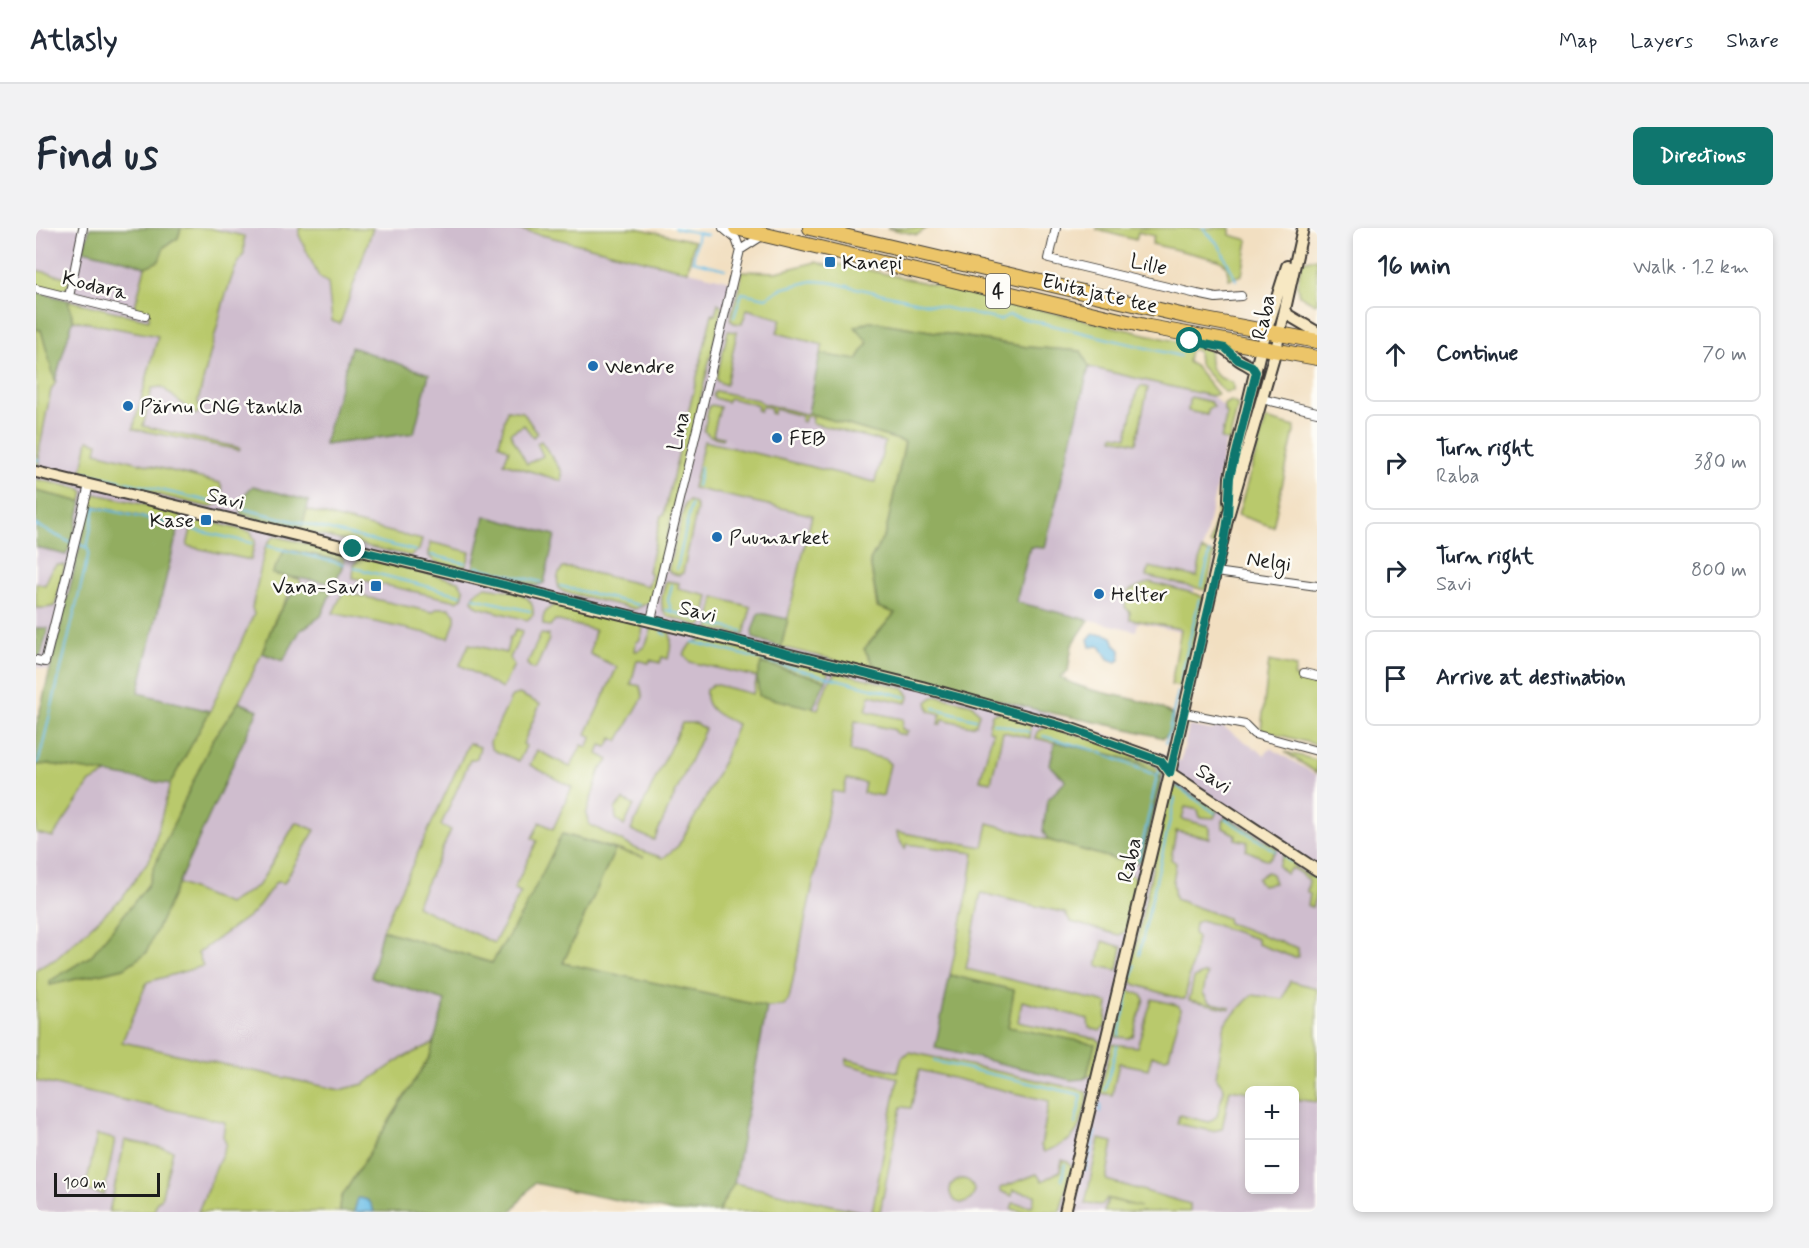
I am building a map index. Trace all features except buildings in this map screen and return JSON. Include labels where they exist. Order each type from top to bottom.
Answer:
[{"type":"highway","name":"Ehitajate tee","points":[[736,228],[1149,327],[1317,358]]},
{"type":"highway","name":"Ehitajate tee","points":[[810,228],[1185,316],[1317,341]]},
{"type":"street","points":[[69,297],[83,228]]},
{"type":"street","points":[[723,228],[736,239],[740,250],[751,241],[764,235]]},
{"type":"street","name":"Lille","points":[[1056,228],[1049,259],[1216,298],[1241,296]]},
{"type":"street","name":"Raba","points":[[1065,1212],[1216,572],[1228,516],[1230,477],[1256,399],[1276,350],[1274,333],[1280,290],[1296,228]]},
{"type":"street","name":"Raba","points":[[1256,399],[1256,372],[1261,348],[1274,333],[1285,309],[1303,228]]},
{"type":"street","name":"Lina","points":[[651,620],[740,250]]},
{"type":"street","name":"Kodara","points":[[36,289],[145,316]]},
{"type":"street","points":[[1285,309],[1288,315],[1317,332]]},
{"type":"street","points":[[1149,327],[1190,341],[1225,348],[1238,360],[1252,366],[1256,372]]},
{"type":"street","points":[[1256,399],[1317,412]]},
{"type":"street","name":"Savi","points":[[36,472],[651,620],[1008,709],[1078,730],[1161,761],[1170,773],[1317,870]]},
{"type":"street","points":[[36,660],[45,662],[89,485]]},
{"type":"street","name":"Nelgi","points":[[1216,572],[1317,586]]},
{"type":"street","points":[[1304,673],[1317,676]]},
{"type":"street","points":[[1184,713],[1245,725],[1254,734],[1317,751]]},
{"type":"shaded area","points":[[36,228],[511,228],[830,305],[808,413],[905,442],[886,532],[812,520],[782,647],[1038,710],[1181,761],[1189,726],[1212,730],[1219,724],[1265,755],[1270,748],[1317,775],[1317,1212],[718,1212],[734,1183],[615,851],[563,834],[492,963],[371,977],[446,1001],[430,1056],[341,1198],[340,1212],[36,1212],[36,764],[58,673],[36,667]]},
{"type":"shaded area","points":[[1089,367],[1210,394],[1232,414],[1185,633],[1138,622],[1136,631],[1016,602],[1030,547],[1045,548]]},
{"type":"green space","points":[[90,228],[181,228],[178,238],[164,247],[159,261],[145,267],[83,250]]},
{"type":"green space","points":[[181,228],[209,228],[244,236],[244,253],[234,271],[224,300],[198,401],[200,411],[195,415],[162,387],[152,388],[143,426],[240,448],[239,450],[133,429],[158,336],[73,320],[68,300],[149,320],[149,315],[134,310],[145,267],[159,261],[164,247],[178,238]]},
{"type":"green space","points":[[299,228],[373,228],[340,324],[332,321],[328,283],[319,277],[299,235]]},
{"type":"green space","points":[[513,228],[637,228],[694,241],[688,271]]},
{"type":"green space","points":[[887,228],[927,228],[917,235]]},
{"type":"green space","points":[[1097,228],[1230,228],[1230,235],[1248,240],[1242,275],[1229,279],[1226,265],[1219,260],[1152,244],[1154,236],[1138,232],[1136,240],[1097,230]]},
{"type":"green space","points":[[1317,258],[1317,303],[1315,304],[1299,295],[1297,285],[1302,261]]},
{"type":"green space","points":[[816,262],[832,267],[835,264],[856,267],[1210,349],[1211,368],[1219,377],[1233,384],[1233,391],[1224,392],[1199,364],[1198,351],[1190,349],[1188,362],[1195,366],[1218,394],[1212,396],[1202,394],[1089,367],[1081,351],[1027,347],[869,321],[868,342],[857,360],[820,354],[823,345],[777,333],[781,319],[747,309],[742,324],[734,323],[730,319],[741,280],[741,271],[776,272]]},
{"type":"green space","points":[[36,270],[70,278],[68,289],[59,292],[36,287]]},
{"type":"green space","points":[[36,292],[68,300],[73,320],[55,381],[41,330],[36,329]]},
{"type":"green space","points":[[718,303],[722,309],[653,596],[648,603],[635,609],[564,592],[558,588],[559,575],[563,568],[572,568],[648,586],[651,576],[648,571],[661,516],[664,514],[712,314],[715,315]]},
{"type":"green space","points":[[869,321],[1027,347],[1081,351],[1089,367],[1045,548],[1030,547],[1016,602],[1089,620],[1072,645],[1068,671],[1060,677],[1088,689],[1146,703],[1173,715],[1174,729],[1163,738],[877,670],[864,649],[895,613],[878,607],[870,561],[886,532],[905,442],[808,413],[820,354],[857,360],[868,342],[855,327]]},
{"type":"green space","points":[[36,329],[41,330],[56,382],[51,390],[39,451],[39,466],[36,466]]},
{"type":"green space","points":[[728,331],[737,332],[726,385],[716,379]]},
{"type":"green space","points":[[351,347],[429,374],[414,433],[324,445]]},
{"type":"green space","points":[[1089,367],[1077,414],[940,384]]},
{"type":"green space","points":[[1141,386],[1148,388],[1136,443],[1113,438],[1114,435],[1127,437],[1137,391]]},
{"type":"green space","points":[[716,391],[808,413],[905,442],[886,532],[870,561],[877,607],[895,613],[864,649],[877,670],[781,647],[812,515],[693,488],[704,441],[875,482],[885,442],[812,423],[813,417],[806,416],[804,422],[801,421],[802,416],[775,409],[773,414],[770,413],[771,408],[762,406],[760,411],[757,410],[758,405],[729,398],[727,402],[715,398],[713,395]]},
{"type":"green space","points":[[1191,397],[1211,402],[1214,407],[1209,408],[1207,415],[1188,411]]},
{"type":"green space","points":[[1231,401],[1238,405],[1229,442],[1221,439],[1227,413],[1224,411],[1224,404]]},
{"type":"green space","points":[[709,406],[720,407],[713,435],[723,437],[722,439],[710,436],[704,431]]},
{"type":"green space","points":[[507,410],[523,412],[537,433],[533,437],[524,425],[510,433],[527,464],[543,456],[537,443],[541,441],[562,472],[562,481],[504,463],[509,450],[499,444]]},
{"type":"green space","points":[[1266,419],[1295,427],[1273,527],[1238,515]]},
{"type":"green space","points":[[88,440],[98,443],[96,452],[220,483],[223,491],[219,504],[208,507],[86,478],[81,475]]},
{"type":"green space","points":[[36,479],[81,489],[84,492],[82,502],[36,491]]},
{"type":"green space","points":[[253,486],[309,501],[301,531],[241,515],[242,499]]},
{"type":"green space","points":[[36,491],[82,502],[66,555],[36,547]]},
{"type":"green space","points":[[1222,492],[1219,540],[1213,545],[1210,544]]},
{"type":"green space","points":[[96,494],[178,512],[183,521],[179,525],[90,505],[92,497]]},
{"type":"green space","points":[[689,501],[695,504],[697,509],[683,573],[679,575],[668,570],[685,504]]},
{"type":"green space","points":[[90,505],[179,525],[138,693],[210,711],[170,784],[49,764],[36,765],[36,727]]},
{"type":"green space","points":[[306,510],[422,540],[419,550],[410,556],[301,531]]},
{"type":"green space","points":[[485,516],[555,535],[544,583],[536,586],[476,572],[473,567]]},
{"type":"green space","points":[[198,519],[251,532],[255,541],[251,560],[187,546],[192,525]]},
{"type":"green space","points":[[274,536],[338,551],[343,558],[342,567],[340,560],[272,574],[299,579],[302,586],[288,596],[274,621],[239,702],[212,741],[158,858],[148,885],[91,956],[51,981],[50,985],[124,968],[146,953],[177,883],[228,904],[259,885],[296,822],[315,830],[284,883],[276,882],[254,912],[198,953],[203,966],[147,982],[122,1042],[340,1090],[364,1084],[402,1058],[434,1043],[430,1056],[341,1198],[340,1212],[198,1212],[226,1144],[223,1136],[225,1122],[36,1081],[36,969],[56,959],[122,898],[151,857],[170,784],[210,711],[254,614],[252,608],[265,548]]},
{"type":"green space","points":[[430,542],[470,552],[467,565],[462,568],[435,562],[429,556]]},
{"type":"green space","points":[[285,549],[340,560],[342,567],[335,584],[272,574]]},
{"type":"green space","points":[[1202,550],[1214,554],[1205,590],[1146,576],[1149,567],[1197,577]]},
{"type":"green space","points":[[360,558],[368,558],[458,581],[464,590],[462,598],[457,601],[353,578],[354,564]]},
{"type":"green space","points":[[57,565],[65,565],[55,606],[36,608],[36,583],[45,585],[52,569]]},
{"type":"green space","points":[[666,581],[679,583],[678,589],[709,596],[703,624],[700,626],[667,616],[662,608],[662,595]]},
{"type":"green space","points":[[1149,582],[1197,594],[1204,598],[1183,687],[1171,685],[1181,629],[1130,619],[1130,612],[1125,607],[1128,591]]},
{"type":"green space","points":[[302,586],[332,590],[321,616],[300,631],[283,661],[262,653],[282,608]]},
{"type":"green space","points":[[487,587],[525,596],[533,607],[533,615],[527,620],[478,607],[472,601],[473,598],[477,591]]},
{"type":"green space","points":[[343,592],[432,612],[438,608],[449,608],[455,614],[455,621],[449,638],[333,613]]},
{"type":"green space","points":[[714,597],[751,607],[744,635],[709,629]]},
{"type":"green space","points":[[557,604],[641,622],[643,632],[639,641],[636,642],[635,651],[643,648],[654,625],[669,630],[671,641],[668,659],[662,657],[660,663],[637,660],[631,684],[640,686],[643,697],[618,741],[612,738],[607,747],[601,745],[598,754],[609,760],[600,770],[586,815],[590,825],[637,849],[663,858],[678,846],[703,803],[723,762],[737,724],[710,708],[707,703],[706,690],[713,684],[753,694],[757,677],[690,662],[684,655],[693,643],[708,639],[824,669],[829,674],[826,680],[761,663],[759,696],[818,709],[828,683],[838,672],[904,688],[909,696],[906,703],[870,695],[866,711],[903,719],[902,729],[908,731],[905,735],[896,733],[895,730],[855,721],[850,751],[885,759],[890,764],[883,796],[863,793],[865,783],[847,779],[843,793],[832,791],[789,999],[784,1006],[767,1007],[563,963],[615,850],[644,857],[563,834],[523,912],[492,963],[382,930],[469,743],[480,747],[477,758],[470,760],[441,825],[451,830],[416,906],[494,943],[521,892],[514,889],[537,841],[532,838],[540,822],[553,829],[572,787],[530,765],[537,750],[570,767],[582,745],[587,747],[592,737],[586,734],[617,667],[590,654],[595,630],[555,620],[550,626],[543,625],[546,612]]},
{"type":"green space","points":[[760,613],[788,619],[781,647],[753,638],[752,631]]},
{"type":"green space","points":[[36,628],[48,628],[41,655],[37,657]]},
{"type":"green space","points":[[516,629],[523,631],[510,658],[514,665],[502,689],[460,665],[469,644],[506,653],[510,637]]},
{"type":"green space","points":[[541,634],[548,635],[549,639],[536,668],[532,669],[527,664]]},
{"type":"green space","points":[[1269,661],[1296,667],[1294,677],[1317,682],[1317,745],[1261,730]]},
{"type":"green space","points":[[761,663],[826,680],[813,708],[759,696],[757,677]]},
{"type":"green space","points":[[519,694],[540,704],[523,744],[526,746],[519,761],[495,751],[491,748],[490,742],[512,696]]},
{"type":"green space","points":[[939,696],[972,704],[979,713],[976,724],[971,726],[943,719],[941,724],[938,724],[941,714],[929,711],[927,702]]},
{"type":"green space","points":[[239,702],[258,710],[146,953],[124,968],[50,985],[50,981],[91,956],[148,885],[158,858],[212,741]]},
{"type":"green space","points":[[1001,712],[1029,722],[1030,738],[1003,732],[991,782],[980,780],[993,732],[988,729],[992,714]]},
{"type":"green space","points":[[682,723],[695,723],[705,729],[654,840],[631,830]]},
{"type":"green space","points":[[1046,727],[1126,752],[1155,766],[1163,773],[1144,860],[1141,861],[1161,778],[1141,762],[1035,738],[1037,732]]},
{"type":"green space","points":[[1055,742],[1129,759],[1154,771],[1161,778],[1141,861],[1132,864],[1048,840],[1043,831],[1047,800],[1066,781],[1050,765]]},
{"type":"green space","points":[[1285,752],[1317,760],[1317,773]]},
{"type":"green space","points":[[49,764],[109,773],[90,782],[53,837],[36,833],[36,765]]},
{"type":"green space","points":[[1178,786],[1216,808],[1217,811],[1214,818],[1200,817],[1198,810],[1185,807],[1182,819],[1208,826],[1210,838],[1176,831],[1171,859],[1176,863],[1173,882],[1175,899],[1227,918],[1228,923],[1298,948],[1298,957],[1293,957],[1257,944],[1257,939],[1201,920],[1195,923],[1194,933],[1197,938],[1185,999],[1134,984],[1129,977],[1168,795],[1172,788]]},
{"type":"green space","points":[[623,800],[634,805],[624,826],[616,819],[615,809]]},
{"type":"green space","points":[[1226,816],[1276,847],[1277,850],[1268,860],[1246,850],[1248,842],[1235,839],[1236,835],[1223,828]]},
{"type":"green space","points":[[988,823],[1132,864],[1129,873],[1138,879],[1127,917],[1128,926],[1125,932],[1119,935],[1071,922],[1065,913],[981,893],[966,969],[1108,1003],[1105,1027],[1100,1031],[1089,1028],[1088,1019],[1022,1001],[1018,1022],[1097,1039],[1100,1042],[1093,1075],[1083,1079],[1087,1075],[1094,1044],[1007,1027],[1014,990],[950,975],[974,853],[907,844],[905,849],[897,832],[983,847]]},
{"type":"green space","points":[[562,834],[615,850],[563,963],[767,1007],[734,1183],[718,1212],[675,1212],[534,1183],[511,1212],[340,1212],[341,1198],[430,1056],[445,1001],[371,977],[382,930],[492,963],[523,912]]},
{"type":"green space","points":[[1284,853],[1293,860],[1295,867],[1309,876],[1317,876],[1317,890],[1312,907],[1308,906],[1309,880],[1292,868],[1286,874],[1278,866]]},
{"type":"green space","points":[[1267,872],[1272,874],[1275,883],[1262,885],[1257,879]]},
{"type":"green space","points":[[1103,941],[1122,947],[1118,970],[1097,966]]},
{"type":"green space","points":[[1207,974],[1203,993],[1209,1002],[1230,1007],[1230,1009],[1189,1000],[1194,978]]},
{"type":"green space","points":[[950,975],[1014,990],[1008,1027],[1095,1044],[1087,1075],[1083,1079],[1071,1080],[935,1048]]},
{"type":"green space","points":[[1290,981],[1317,988],[1317,1102],[1299,1100],[1299,1086],[1245,1086],[1245,1091],[1230,1089],[1222,1129],[1212,1131],[1177,1124],[1179,1115],[1209,1122],[1217,1116],[1224,1088],[1216,1077],[1225,1023],[1252,995],[1283,999]]},
{"type":"green space","points":[[1125,989],[1142,995],[1144,999],[1133,1036],[1129,1038],[1116,1037],[1115,1033]]},
{"type":"green space","points":[[1152,999],[1177,1005],[1181,1009],[1169,1056],[1166,1058],[1152,1056],[1148,1069],[1119,1063],[1112,1095],[1101,1093],[1112,1044],[1137,1047]]},
{"type":"green space","points":[[910,1052],[1086,1091],[1088,1095],[1079,1127],[1066,1142],[1044,1152],[1041,1146],[1049,1101],[919,1070],[911,1108],[901,1107],[880,1212],[872,1212],[898,1078],[846,1064],[847,1059],[898,1072],[902,1057]]},
{"type":"green space","points":[[97,1135],[115,1139],[104,1195],[85,1190]]},
{"type":"green space","points":[[1099,1139],[1113,1142],[1106,1180],[1190,1204],[1190,1212],[1104,1212],[1108,1199],[1140,1207],[1107,1198],[1102,1205],[1085,1204]]},
{"type":"green space","points":[[125,1140],[173,1150],[161,1199],[157,1201],[154,1212],[109,1212]]},
{"type":"green space","points":[[1062,1160],[1068,1162],[1072,1167],[1060,1212],[1026,1212],[1011,1209],[1013,1203],[1032,1206],[1035,1195],[1013,1190],[1012,1196],[1000,1191],[1000,1188],[1037,1174],[1042,1181],[1060,1171]]},
{"type":"green space","points":[[962,1179],[970,1183],[974,1191],[970,1199],[962,1203],[954,1199],[950,1191],[954,1183]]},
{"type":"green space","points":[[734,1183],[863,1212],[718,1212]]},
{"type":"water","points":[[1094,634],[1105,634],[1112,637],[1120,650],[1120,660],[1116,662],[1108,659],[1100,646],[1090,647],[1088,639]]},
{"type":"water","points":[[358,1198],[369,1201],[374,1212],[354,1212]]},
{"type":"waterway","points":[[674,228],[708,235]]},
{"type":"waterway","points":[[1203,228],[1219,245],[1236,280]]},
{"type":"waterway","points":[[698,233],[693,261],[725,269]]},
{"type":"waterway","points":[[734,317],[742,293],[766,298],[780,289],[812,281],[829,282],[1000,320],[1009,315],[1180,356]]},
{"type":"waterway","points":[[697,486],[701,467]]},
{"type":"waterway","points":[[86,473],[208,501],[218,500]]},
{"type":"waterway","points":[[677,569],[691,505]]},
{"type":"waterway","points":[[36,763],[39,760],[89,552],[87,548],[95,507],[180,526]]},
{"type":"waterway","points":[[244,509],[416,551]]},
{"type":"waterway","points":[[36,525],[71,543]]},
{"type":"waterway","points":[[194,530],[252,543]]},
{"type":"waterway","points":[[79,544],[87,548]]},
{"type":"waterway","points":[[268,546],[343,564]]},
{"type":"waterway","points":[[1202,586],[1210,552]]},
{"type":"waterway","points":[[431,555],[465,563]]},
{"type":"waterway","points":[[476,567],[541,582]]},
{"type":"waterway","points":[[354,568],[461,595]]},
{"type":"waterway","points":[[672,585],[668,600],[672,612]]},
{"type":"waterway","points":[[560,586],[639,605]]},
{"type":"waterway","points":[[474,598],[530,611]]},
{"type":"waterway","points":[[1180,682],[1199,600]]},
{"type":"waterway","points":[[666,610],[701,620]]},
{"type":"waterway","points":[[711,624],[742,631]]},
{"type":"waterway","points":[[662,628],[666,635]]},
{"type":"waterway","points":[[693,642],[906,697]]},
{"type":"waterway","points":[[1166,743],[1178,692]]},
{"type":"waterway","points":[[934,708],[975,719]]},
{"type":"waterway","points":[[993,723],[1029,732]]},
{"type":"waterway","points":[[1043,736],[1094,750],[1157,776]]},
{"type":"waterway","points":[[1139,860],[1160,770]]},
{"type":"waterway","points":[[1178,787],[1215,813]]},
{"type":"waterway","points":[[1139,955],[1175,798]]},
{"type":"waterway","points":[[1226,819],[1275,851]]},
{"type":"waterway","points":[[1284,857],[1291,862]]},
{"type":"waterway","points":[[1132,978],[1135,965]]},
{"type":"waterway","points":[[1119,1035],[1128,993]]},
{"type":"waterway","points":[[1105,1090],[1117,1046]]},
{"type":"waterway","points":[[934,1061],[1082,1095],[1075,1124]]},
{"type":"waterway","points":[[1100,1112],[1101,1105]]},
{"type":"waterway","points":[[1086,1170],[1096,1132]]},
{"type":"waterway","points":[[1062,1180],[1065,1164]]},
{"type":"place","name":"Kanepi","points":[[830,262]]},
{"type":"place","name":"Wendre","points":[[593,366]]},
{"type":"place","name":"Pärnu CNG tankla","points":[[128,406]]},
{"type":"place","name":"FEB","points":[[777,438]]},
{"type":"place","name":"Kase","points":[[206,520]]},
{"type":"place","name":"Puumarket","points":[[717,537]]},
{"type":"place","name":"Vana-Savi","points":[[376,586]]},
{"type":"place","name":"Helter","points":[[1099,594]]},
{"type":"route","points":[[353,549],[703,632],[1008,709],[1161,761],[1170,773],[1224,542],[1230,477],[1256,372],[1252,366],[1238,360],[1225,348],[1190,341]]}]
